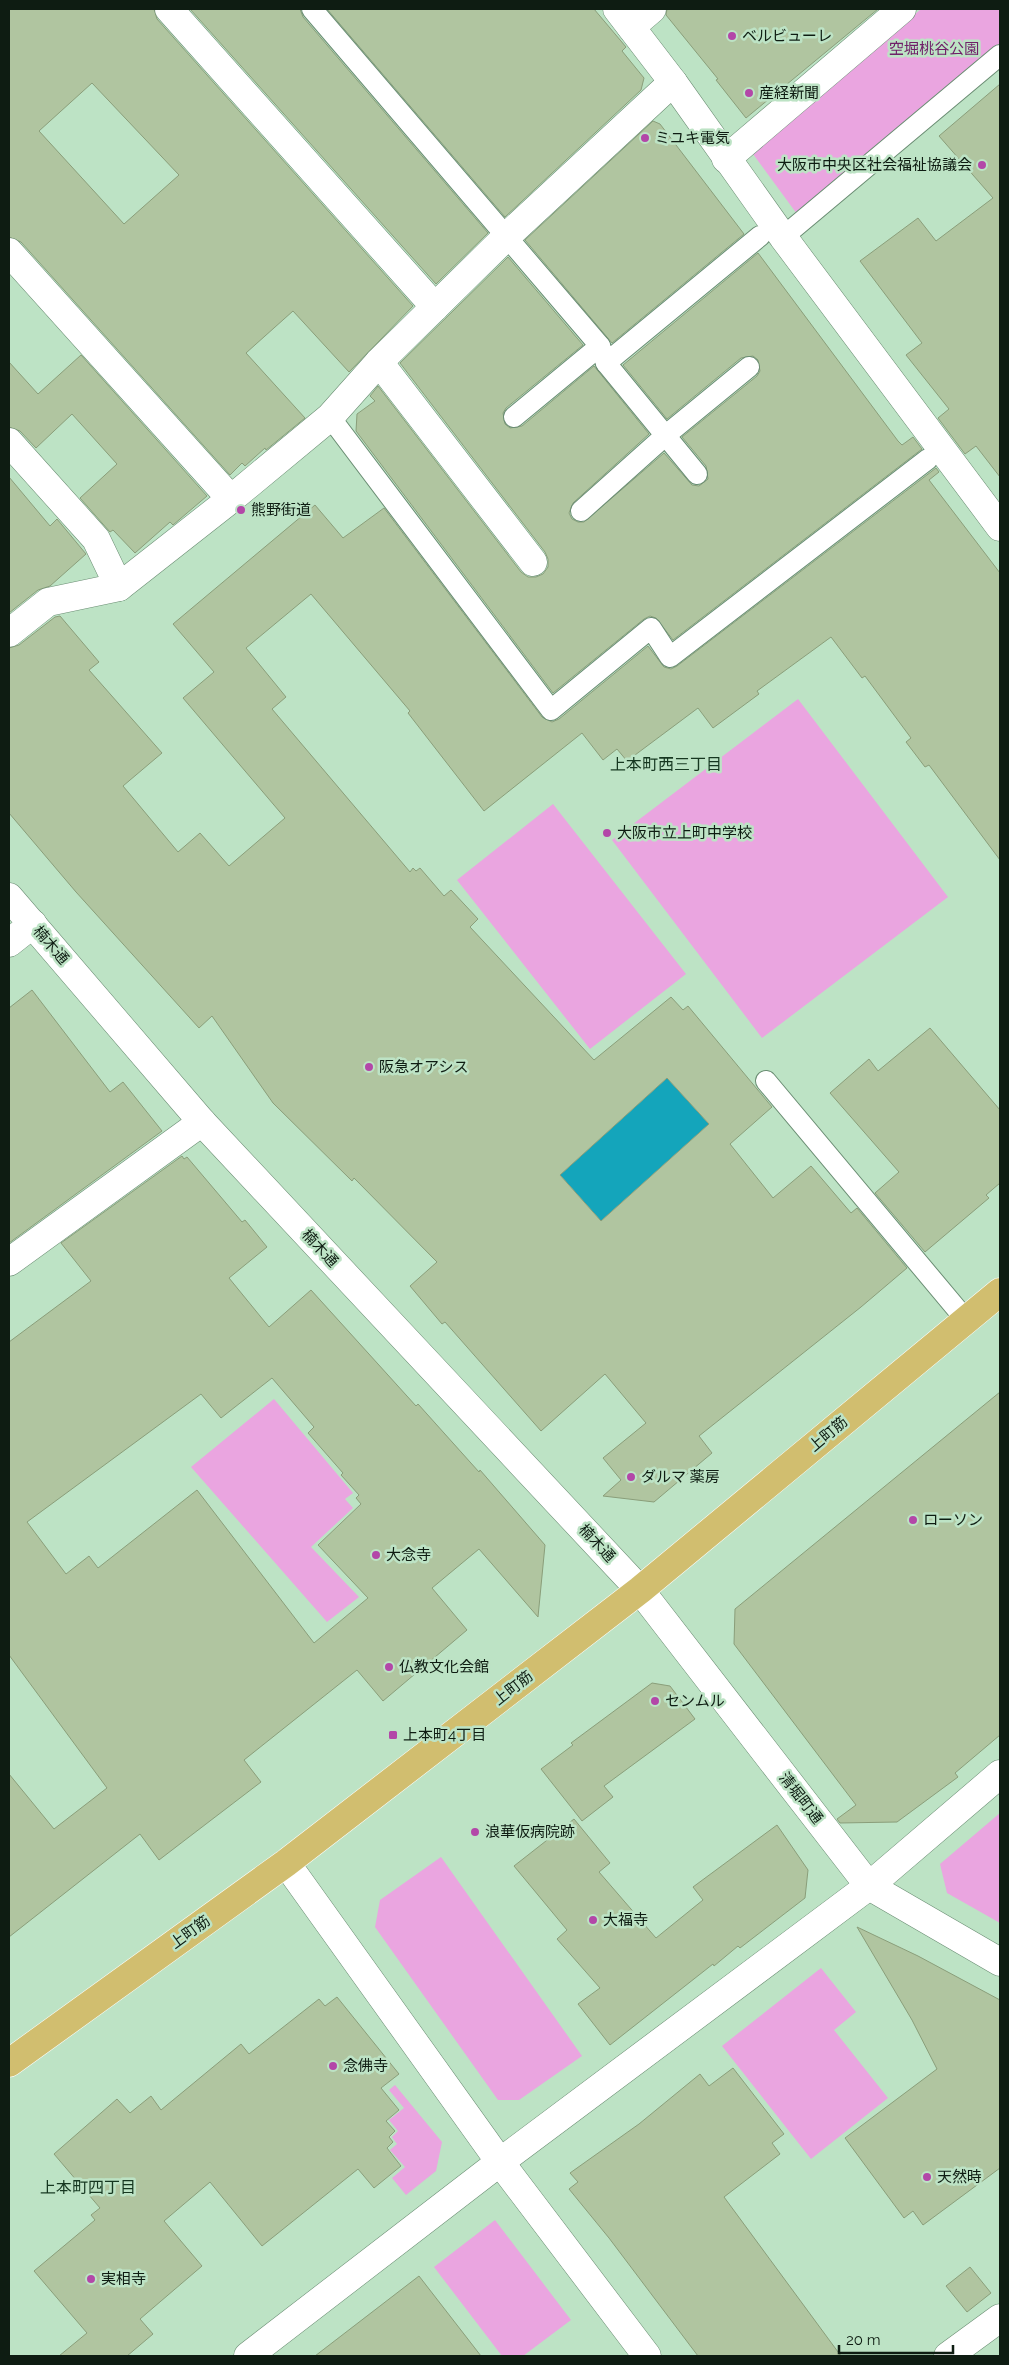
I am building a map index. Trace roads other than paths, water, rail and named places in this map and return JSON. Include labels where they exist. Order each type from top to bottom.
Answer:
[{"type":"main road","name":"上町筋","points":[[9,2063],[286,1863],[640,1590],[1000,1292]]},
{"type":"street","points":[[169,9],[434,307]]},
{"type":"street","points":[[652,9],[624,18],[673,82],[726,159],[771,237],[1000,527]]},
{"type":"street","points":[[726,159],[902,9]]},
{"type":"street","points":[[9,633],[48,602],[119,587],[231,499],[330,417],[379,362],[434,307],[507,236],[673,82]]},
{"type":"street","points":[[9,252],[231,499]]},
{"type":"street","points":[[379,362],[532,562]]},
{"type":"street","points":[[9,442],[96,539],[119,587]]},
{"type":"street","name":"楠木通","points":[[9,897],[202,1122],[640,1590]]},
{"type":"street","points":[[9,943],[33,924]]},
{"type":"street","points":[[9,1262],[202,1122]]},
{"type":"street","name":"清堀町通","points":[[640,1590],[869,1886],[1000,1962]]},
{"type":"street","points":[[248,2356],[500,2162],[869,1886],[1000,1774]]},
{"type":"street","points":[[286,1863],[500,2162],[647,2356]]},
{"type":"street","points":[[948,2356],[1000,2318]]},
{"type":"lane","points":[[312,9],[507,236],[697,474]]},
{"type":"lane","points":[[514,417],[771,237],[1000,55]]},
{"type":"lane","points":[[580,511],[666,435],[749,366]]},
{"type":"lane","points":[[330,417],[551,710],[650,628],[670,657],[928,459]]},
{"type":"lane","points":[[766,1081],[966,1320]]},
{"type":"water","points":[[667,1078],[709,1124],[601,1221],[560,1175]]},
{"type":"place","name":"ベルビューレ","points":[[732,36]]},
{"type":"place","name":"産経新聞","points":[[749,93]]},
{"type":"place","name":"ミユキ電気","points":[[645,138]]},
{"type":"place","name":"大阪市中央区社会福祉協議会","points":[[982,165]]},
{"type":"place","name":"熊野街道","points":[[241,510]]},
{"type":"place","name":"大阪市立上町中学校","points":[[607,833]]},
{"type":"place","name":"阪急オアシス","points":[[369,1067]]},
{"type":"place","name":"ダルマ 薬房","points":[[631,1477]]},
{"type":"place","name":"ローソン","points":[[913,1520]]},
{"type":"place","name":"大念寺","points":[[376,1555]]},
{"type":"place","name":"仏教文化会館","points":[[389,1667]]},
{"type":"place","name":"センムル","points":[[655,1701]]},
{"type":"place","name":"上本町4丁目","points":[[393,1735]]},
{"type":"place","name":"浪華仮病院跡","points":[[475,1832]]},
{"type":"place","name":"大福寺","points":[[593,1920]]},
{"type":"place","name":"念佛寺","points":[[333,2066]]},
{"type":"place","name":"天然時","points":[[927,2177]]},
{"type":"place","name":"実相寺","points":[[91,2279]]},
{"type":"district","name":"上本町西三丁目","points":[[666,764]]},
{"type":"district","name":"上本町四丁目","points":[[88,2187]]},
{"type":"park label","name":"空堀桃谷公園","points":[[934,49]]}]
